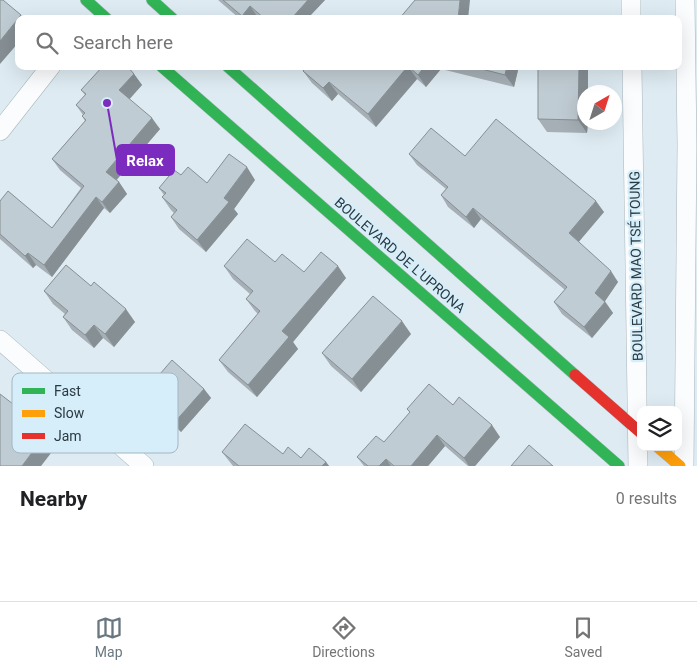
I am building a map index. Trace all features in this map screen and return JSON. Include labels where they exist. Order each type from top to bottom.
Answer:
[{"type":"street","points":[[152,0],[169,15]]},
{"type":"street","points":[[630,0],[631,15]]},
{"type":"street","points":[[682,466],[692,144],[685,0]]},
{"type":"street","points":[[0,131],[48,70]]},
{"type":"street","name":"BOULEVARD DE L'UPRONA","points":[[166,70],[619,466]]},
{"type":"street","name":"BOULEVARD DE L'UPRONA","points":[[232,70],[637,429]]},
{"type":"street","name":"BOULEVARD MAO TSÉ TOUNG","points":[[632,70],[639,406]]},
{"type":"street","points":[[0,340],[38,373]]},
{"type":"street","name":"BOULEVARD MAO TSÉ TOUNG","points":[[638,466],[639,451]]},
{"type":"street","points":[[663,451],[682,466]]},
{"type":"street","points":[[129,453],[144,466]]},
{"type":"building","points":[[0,0],[3,0],[21,15],[15,15],[15,22],[0,41]]},
{"type":"building","points":[[223,0],[308,0],[295,15],[260,15],[250,6],[241,15]]},
{"type":"building","points":[[415,0],[460,0],[458,15],[402,15]]},
{"type":"building","points":[[99,70],[130,70],[134,74],[119,90],[152,118],[106,172],[119,182],[102,202],[96,197],[44,265],[28,253],[25,256],[0,234],[0,201],[8,191],[52,228],[84,186],[52,159],[86,120],[82,116],[85,113],[76,105],[86,94],[81,90]]},
{"type":"building","points":[[405,70],[368,114],[329,82],[323,88],[303,71]]},
{"type":"building","points":[[412,70],[422,70],[418,75]]},
{"type":"building","points":[[486,70],[506,70],[505,75]]},
{"type":"building","points":[[538,70],[579,70],[577,120],[538,119]]},
{"type":"building","points":[[496,119],[596,201],[569,233],[611,271],[595,293],[605,302],[584,327],[554,302],[567,287],[473,208],[466,217],[441,195],[448,187],[409,154],[431,128],[465,156]]},
{"type":"building","points":[[229,154],[247,167],[224,198],[229,202],[197,240],[171,217],[177,210],[162,197],[166,193],[159,188],[174,170],[181,175],[188,167],[207,183]]},
{"type":"building","points":[[247,239],[275,262],[282,254],[304,272],[321,252],[338,266],[282,331],[289,337],[248,385],[219,360],[260,311],[246,299],[253,291],[224,266]]},
{"type":"building","points":[[66,265],[91,286],[94,282],[126,309],[105,334],[94,325],[85,335],[63,317],[68,311],[44,291]]},
{"type":"building","points":[[373,296],[402,321],[352,379],[322,353]]},
{"type":"building","points":[[172,360],[204,389],[178,418],[178,373],[161,373]]},
{"type":"building","points":[[429,384],[453,405],[459,397],[492,425],[464,458],[437,435],[411,466],[394,466],[386,459],[379,466],[368,466],[357,457],[376,436],[384,442],[410,412],[407,409]]},
{"type":"building","points":[[0,394],[12,403],[12,453],[32,453],[22,466],[0,466]]},
{"type":"building","points":[[245,424],[283,454],[288,447],[301,458],[309,448],[326,462],[322,466],[239,466],[222,452]]},
{"type":"building","points":[[529,445],[553,466],[511,466]]},
{"type":"traffic: fast","points":[[86,0],[103,15]]},
{"type":"traffic: fast","points":[[152,0],[169,15]]},
{"type":"traffic: fast","points":[[166,70],[619,466]]},
{"type":"traffic: fast","points":[[232,70],[575,375]]},
{"type":"traffic: slow","points":[[663,451],[680,466]]},
{"type":"traffic: jam","points":[[575,375],[637,429]]},
{"type":"place","name":"Relax","points":[[107,103]]}]
